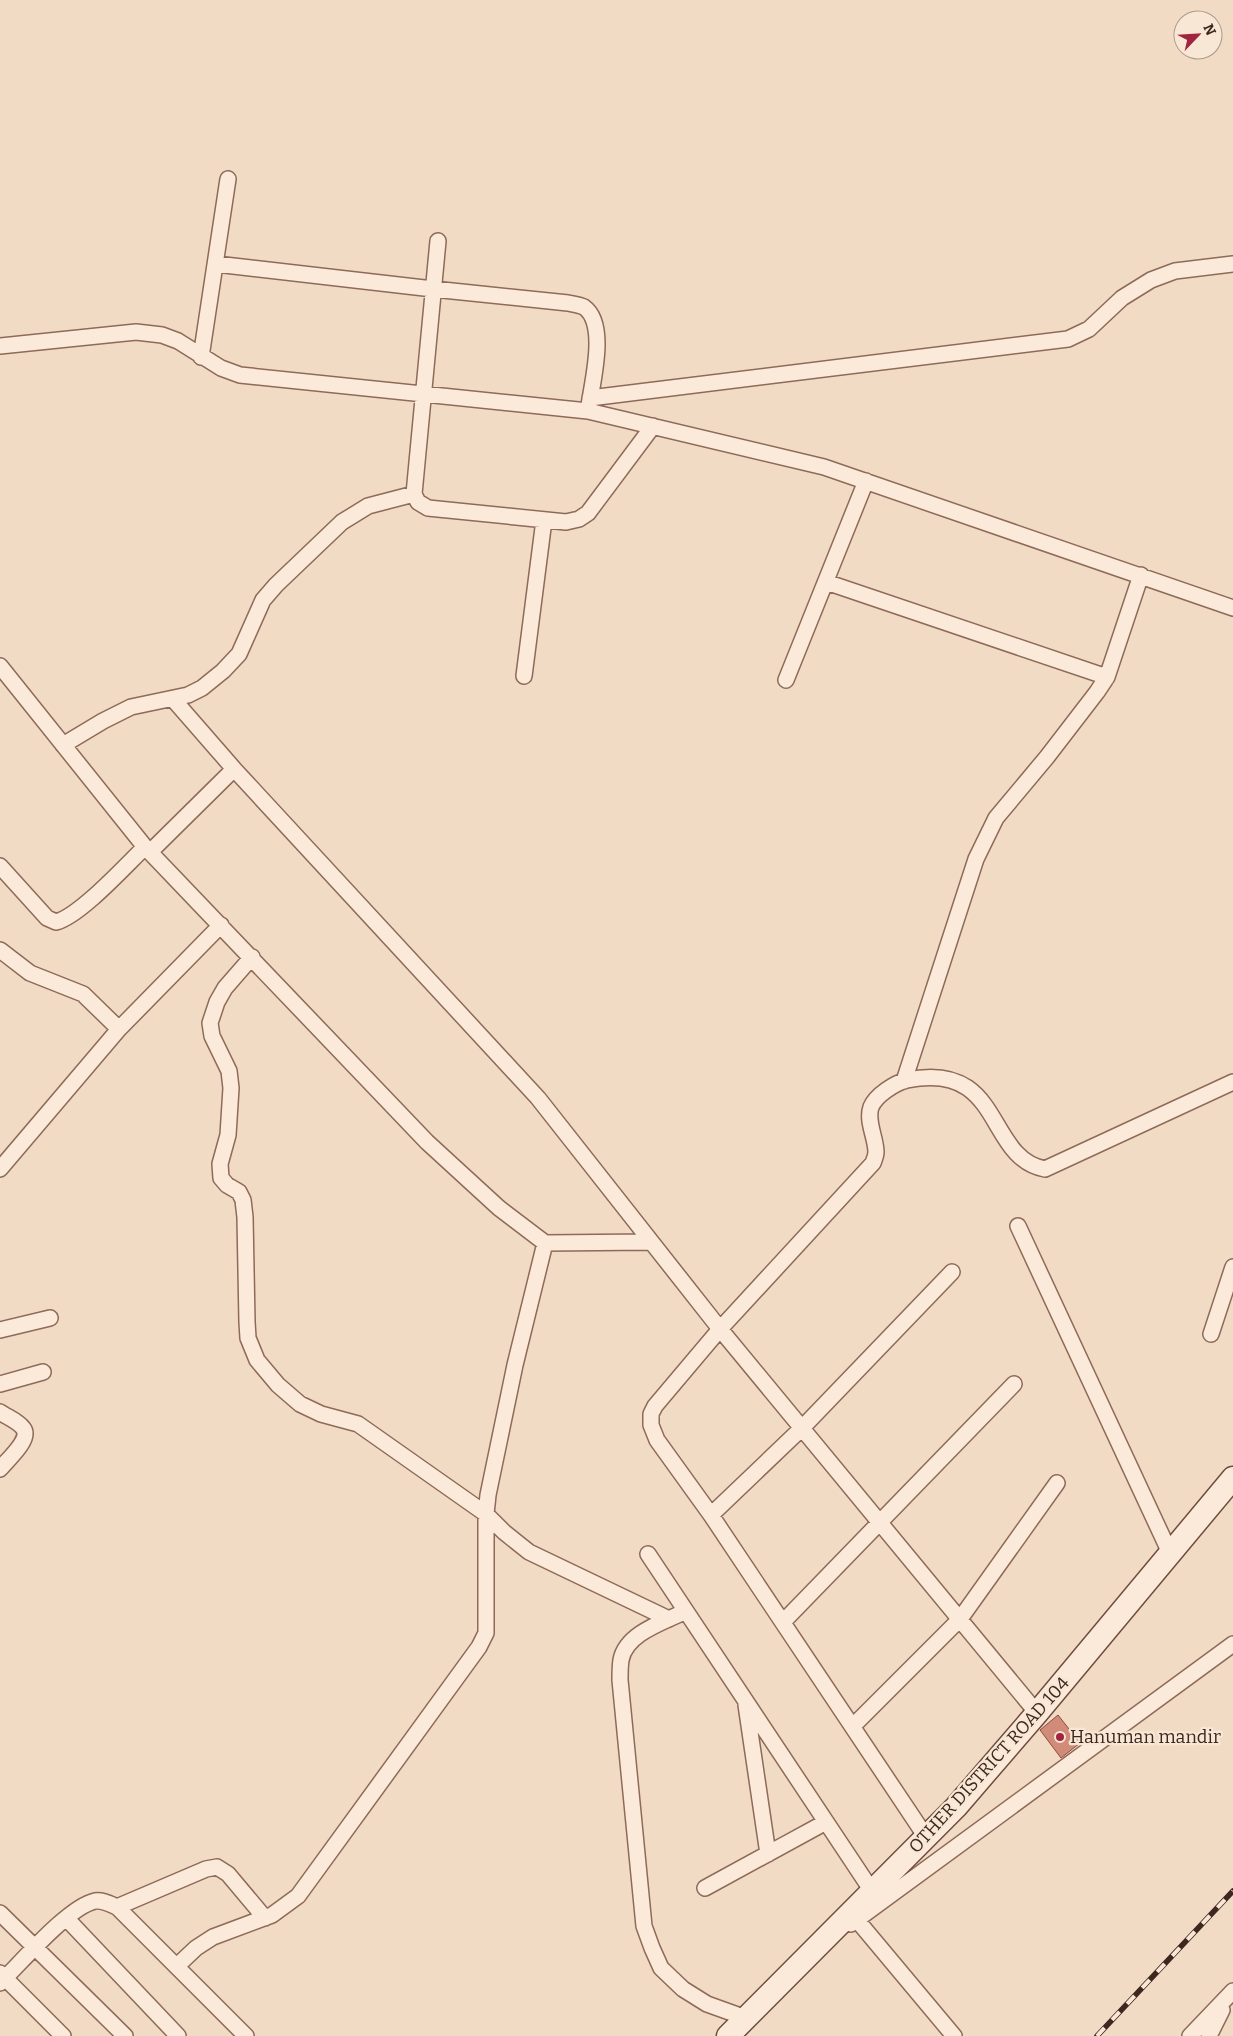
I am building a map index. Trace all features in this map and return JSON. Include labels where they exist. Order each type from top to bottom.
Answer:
[{"type":"street","points":[[201,356],[228,179]]},
{"type":"street","points":[[438,241],[414,494],[418,502],[428,508],[566,522],[579,519],[588,513],[653,426]]},
{"type":"street","points":[[216,264],[568,303],[584,307],[595,323],[598,346],[589,404]]},
{"type":"street","points":[[0,346],[136,332],[162,335],[178,341],[221,368],[240,375],[422,394],[589,404],[1068,339],[1088,329],[1122,298],[1151,280],[1175,271],[1233,264]]},
{"type":"street","points":[[589,404],[653,426],[824,467],[1233,608]]},
{"type":"street","points":[[786,680],[866,481]]},
{"type":"street","points":[[63,744],[103,720],[131,707],[188,695],[202,688],[224,671],[239,654],[264,600],[276,585],[342,522],[368,506],[414,494]]},
{"type":"street","points":[[524,676],[544,520]]},
{"type":"street","points":[[904,1081],[976,859],[996,818],[1107,677],[1141,575]]},
{"type":"street","points":[[826,582],[1107,677]]},
{"type":"street","points":[[0,666],[148,849],[427,1142],[499,1208],[545,1243],[650,1242]]},
{"type":"street","points":[[173,699],[234,769],[538,1098],[650,1242],[1037,1713]]},
{"type":"street","points":[[0,866],[46,918],[56,922],[65,920],[148,849],[234,769]]},
{"type":"street","points":[[0,1169],[119,1028],[221,925]]},
{"type":"street","points":[[0,950],[30,973],[83,994],[119,1028]]},
{"type":"street","points":[[252,957],[225,988],[217,1002],[210,1023],[212,1036],[229,1071],[228,1135],[220,1164],[221,1178],[227,1185],[239,1192],[243,1200],[248,1338],[257,1360],[278,1385],[300,1404],[321,1414],[358,1424],[486,1514],[528,1552],[669,1619]]},
{"type":"street","points":[[926,1836],[712,1515],[657,1440],[651,1425],[651,1414],[655,1406],[720,1328],[873,1163],[876,1153],[870,1120],[871,1107],[878,1098],[904,1081],[928,1077],[953,1081],[968,1088],[984,1103],[1019,1156],[1032,1167],[1045,1169],[1233,1082]]},
{"type":"street","points":[[1018,1226],[1170,1553]]},
{"type":"street","points":[[177,1966],[196,1948],[213,1938],[265,1918],[298,1896],[479,1647],[486,1633],[486,1514],[490,1484],[515,1365],[545,1243]]},
{"type":"street","points":[[1211,1334],[1233,1266]]},
{"type":"street","points":[[712,1515],[802,1428],[952,1272]]},
{"type":"street","points":[[0,1330],[50,1318]]},
{"type":"street","points":[[0,1384],[43,1372]]},
{"type":"street","points":[[783,1622],[1014,1384]]},
{"type":"street","points":[[0,1412],[23,1427],[26,1434],[24,1442],[0,1469]]},
{"type":"street","name":"OTHER DISTRICT ROAD 104","points":[[728,2036],[956,1807],[1233,1478]]},
{"type":"street","points":[[853,1726],[960,1618],[1057,1483]]},
{"type":"street","points":[[648,1554],[872,1891]]},
{"type":"street","points":[[686,1611],[636,1637],[624,1649],[621,1659],[620,1680],[644,1926],[661,1968],[683,1989],[708,2004],[746,2018]]},
{"type":"street","points":[[803,1960],[1233,1644]]},
{"type":"street","points":[[745,1701],[768,1854]]},
{"type":"street","points":[[705,1888],[826,1822]]},
{"type":"street","points":[[117,1907],[206,1868],[217,1867],[228,1874],[265,1918]]},
{"type":"street","points":[[63,2036],[2,1978],[80,1907],[95,1901],[104,1901],[117,1907],[246,2036]]},
{"type":"street","points":[[0,1913],[124,2036]]},
{"type":"street","points":[[67,1919],[178,2036]]},
{"type":"street","points":[[857,1920],[954,2036]]},
{"type":"street","points":[[1190,2036],[1233,1991]]},
{"type":"street","points":[[1208,2036],[1233,1991]]},
{"type":"building","name":"Hanuman mandir","points":[[1058,1715],[1080,1743],[1061,1758],[1040,1730]]},
{"type":"railway","points":[[1097,2036],[1233,1891]]},
{"type":"place","name":"Hanuman mandir","points":[[1060,1737]]}]
